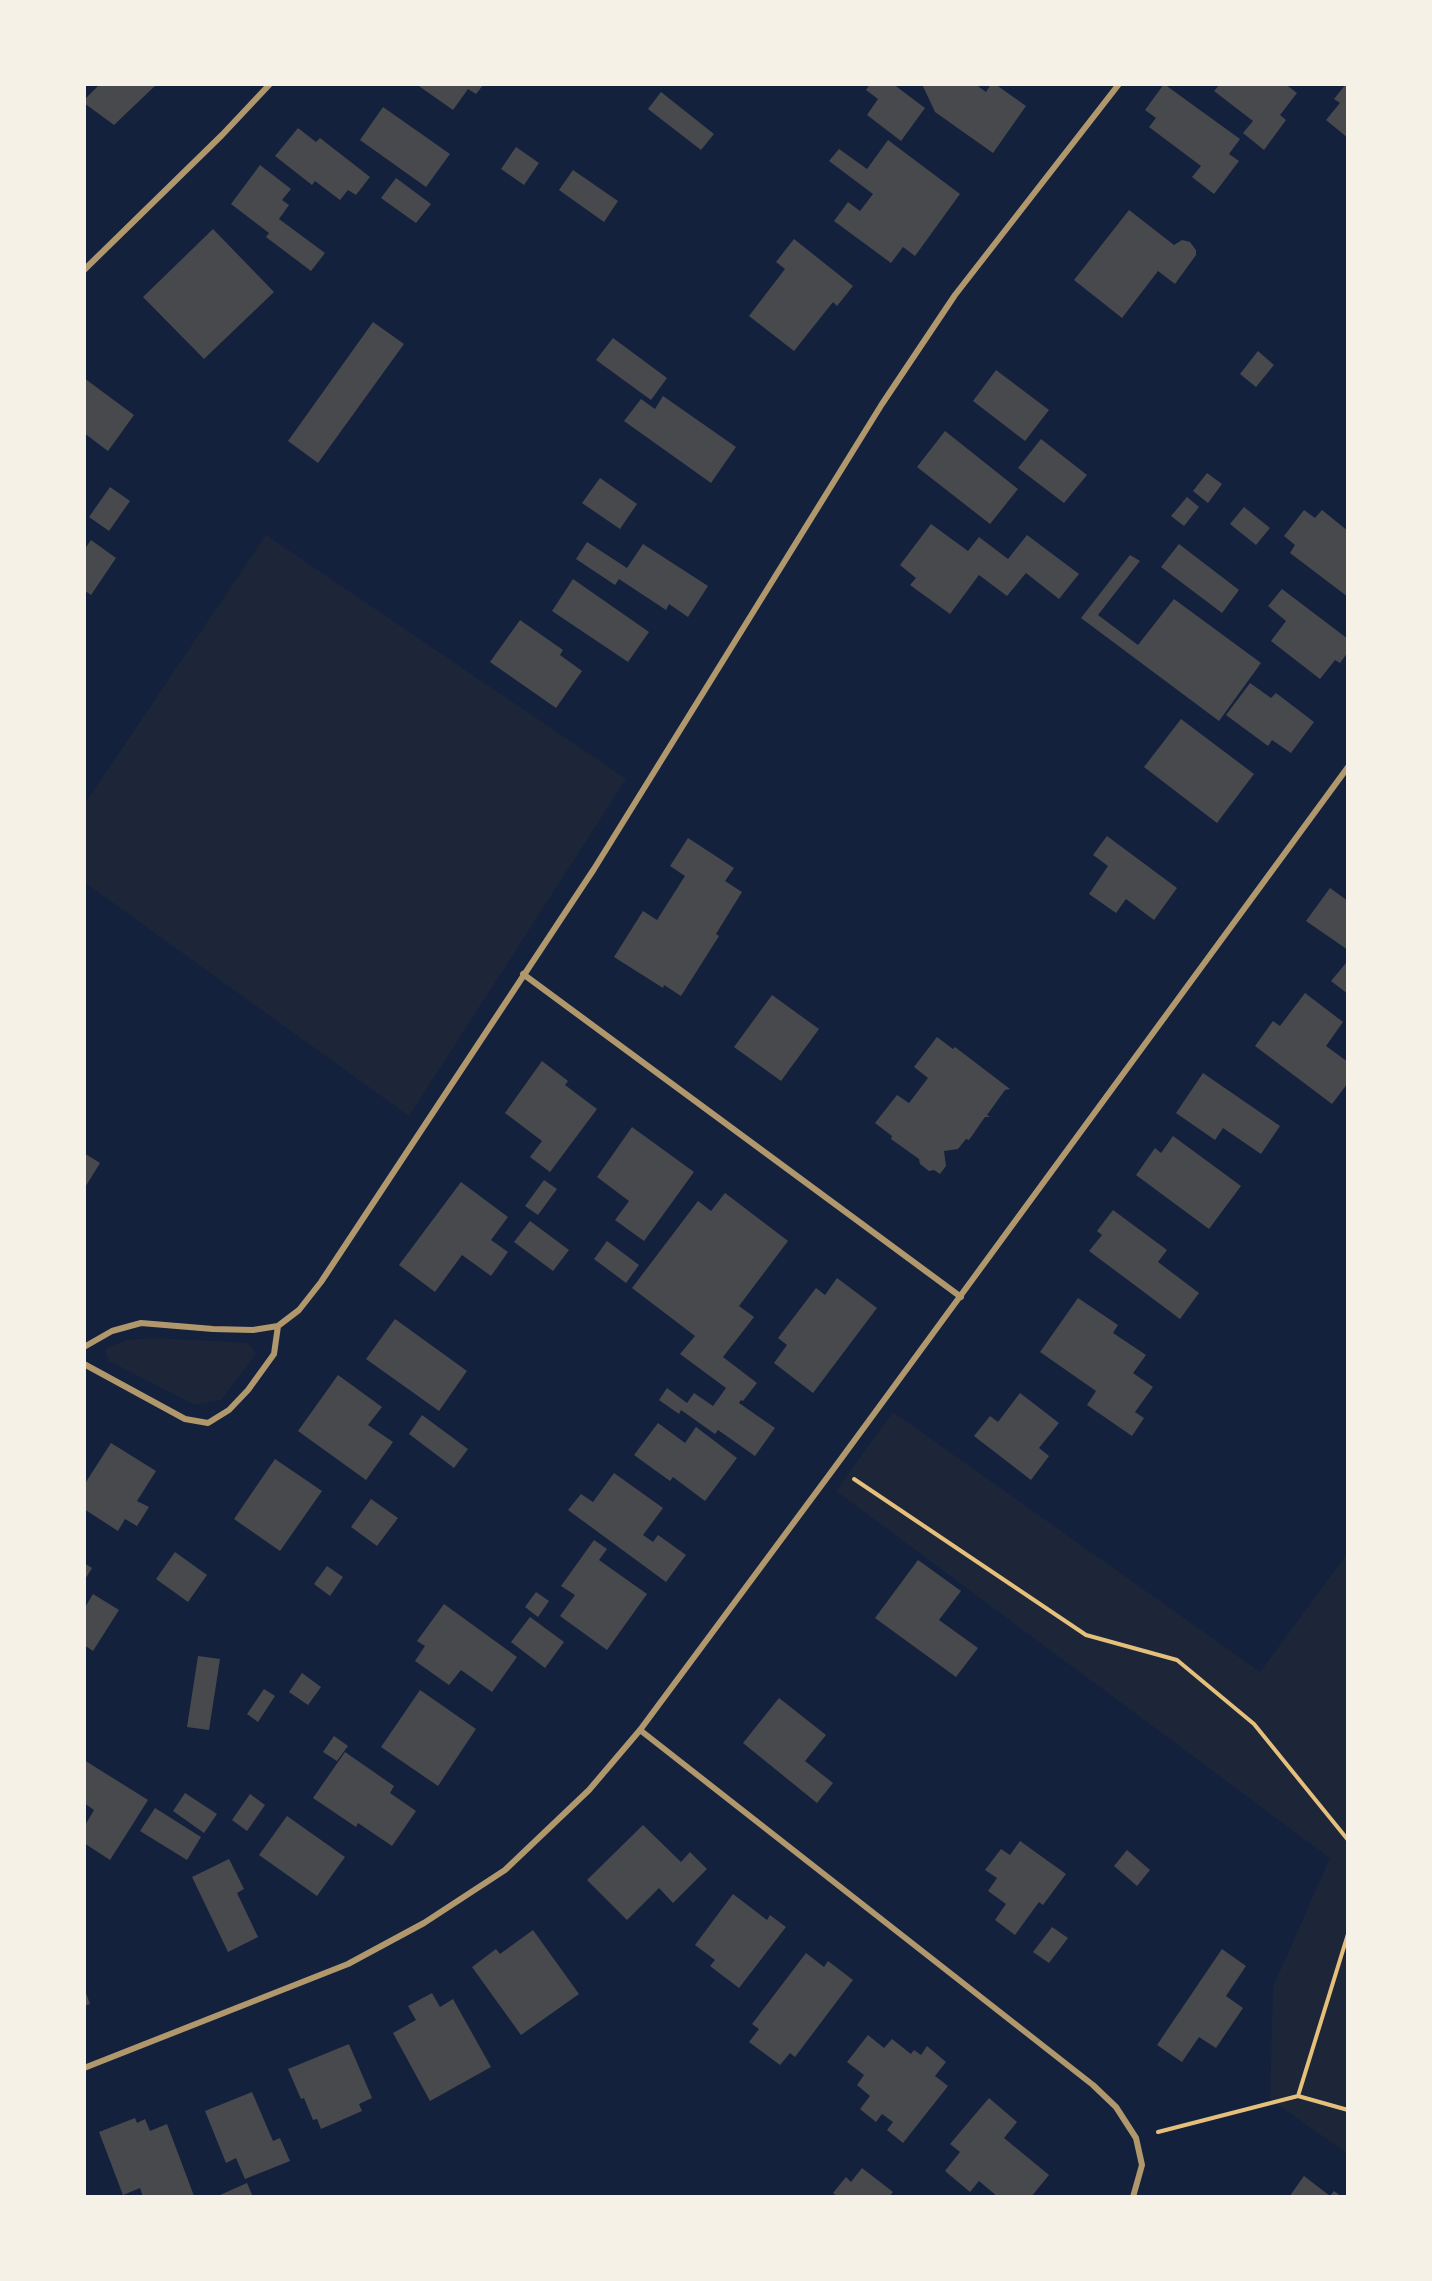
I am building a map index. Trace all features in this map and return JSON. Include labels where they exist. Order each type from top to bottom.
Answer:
[{"type":"street","points":[[84,270],[222,135],[270,84]]},
{"type":"street","points":[[84,1347],[112,1331],[141,1323],[253,1330],[278,1326],[299,1310],[321,1282],[594,869],[888,394],[955,295],[1119,84]]},
{"type":"street","points":[[84,2068],[348,1964],[424,1923],[505,1870],[589,1790],[640,1730],[961,1297],[1348,767]]},
{"type":"street","points":[[523,974],[961,1297]]},
{"type":"street","points":[[84,1364],[185,1419],[208,1423],[229,1410],[248,1390],[274,1354],[278,1326]]},
{"type":"street","points":[[640,1730],[1093,2085],[1116,2108],[1136,2138],[1142,2165],[1133,2197]]},
{"type":"path","points":[[835,1467],[1086,1635],[1177,1660],[1254,1724],[1348,1840]]},
{"type":"path","points":[[1298,2096],[1348,1934]]},
{"type":"path","points":[[1136,2138],[1298,2096],[1348,2110]]},
{"type":"shaded area","points":[[266,535],[626,779],[409,1116],[84,882],[84,805]]},
{"type":"shaded area","points":[[153,1338],[248,1343],[256,1354],[221,1400],[195,1405],[109,1361],[105,1349],[126,1340]]},
{"type":"shaded area","points":[[893,1412],[1260,1672],[1348,1553],[1348,2154],[1270,2099],[1273,1987],[1330,1858],[836,1491]]},
{"type":"building","points":[[96,84],[157,84],[114,125],[84,103],[84,100],[98,86]]},
{"type":"building","points":[[416,84],[484,84],[476,94],[468,89],[453,110]]},
{"type":"building","points":[[870,84],[893,84],[925,108],[901,141],[867,115],[878,99],[866,90]]},
{"type":"building","points":[[922,84],[975,84],[986,92],[991,84],[995,84],[1026,106],[993,153],[935,112]]},
{"type":"building","points":[[1164,84],[1240,139],[1229,154],[1239,161],[1214,194],[1192,177],[1201,166],[1149,127],[1156,118],[1145,110]]},
{"type":"building","points":[[1220,84],[1285,84],[1297,93],[1280,115],[1286,120],[1264,150],[1243,133],[1253,121],[1214,91]]},
{"type":"building","points":[[1348,84],[1348,138],[1326,120],[1340,103],[1334,99]]},
{"type":"building","points":[[661,92],[714,134],[701,150],[648,109]]},
{"type":"building","points":[[383,107],[450,154],[426,187],[360,140]]},
{"type":"building","points":[[298,128],[316,142],[320,138],[370,177],[356,195],[348,190],[340,200],[315,181],[312,185],[275,156]]},
{"type":"building","points":[[888,140],[960,194],[915,256],[903,247],[891,263],[834,221],[848,202],[860,211],[873,194],[829,161],[839,149],[867,169]]},
{"type":"building","points":[[516,147],[539,163],[524,185],[501,169]]},
{"type":"building","points":[[260,165],[291,189],[282,200],[289,205],[279,219],[325,253],[311,271],[266,237],[269,233],[231,204]]},
{"type":"building","points":[[573,170],[618,201],[604,222],[559,190]]},
{"type":"building","points":[[396,178],[431,204],[416,223],[381,198]]},
{"type":"building","points":[[1129,210],[1174,245],[1182,240],[1190,242],[1196,250],[1196,255],[1175,284],[1158,271],[1122,318],[1074,280]]},
{"type":"building","points":[[213,229],[274,292],[204,359],[143,297]]},
{"type":"building","points":[[794,239],[853,286],[837,306],[833,302],[794,351],[749,316],[785,269],[776,262]]},
{"type":"building","points":[[373,322],[404,344],[318,463],[288,441]]},
{"type":"building","points":[[613,338],[667,378],[651,400],[596,360]]},
{"type":"building","points":[[1258,351],[1274,365],[1256,387],[1240,374]]},
{"type":"building","points":[[996,370],[1049,410],[1025,441],[973,401]]},
{"type":"building","points":[[84,378],[134,415],[108,451],[84,433]]},
{"type":"building","points":[[663,396],[736,447],[711,483],[624,421],[641,399],[655,409]]},
{"type":"building","points":[[945,431],[1018,489],[990,524],[917,467]]},
{"type":"building","points":[[1041,439],[1087,475],[1064,503],[1018,468]]},
{"type":"building","points":[[1207,473],[1222,484],[1208,503],[1193,491]]},
{"type":"building","points":[[600,478],[637,504],[620,529],[582,503]]},
{"type":"building","points":[[110,487],[130,501],[109,531],[89,517]]},
{"type":"building","points":[[1187,497],[1199,507],[1184,526],[1171,516]]},
{"type":"building","points":[[1244,507],[1270,528],[1256,545],[1230,524]]},
{"type":"building","points":[[1304,510],[1315,518],[1322,510],[1348,531],[1348,597],[1290,553],[1295,545],[1284,536]]},
{"type":"building","points":[[931,524],[968,551],[979,537],[1008,559],[1027,535],[1079,574],[1059,599],[1026,573],[1007,596],[979,575],[950,614],[910,585],[916,578],[900,565]]},
{"type":"building","points":[[91,540],[116,558],[91,595],[84,590],[84,550]]},
{"type":"building","points":[[587,542],[627,568],[643,544],[708,586],[688,617],[669,604],[666,610],[619,579],[615,585],[576,559]]},
{"type":"building","points":[[1179,544],[1239,590],[1222,613],[1161,567]]},
{"type":"building","points":[[1130,555],[1140,561],[1098,615],[1138,645],[1174,599],[1261,663],[1219,721],[1081,618]]},
{"type":"building","points":[[573,579],[649,632],[628,662],[552,611]]},
{"type":"building","points":[[1282,589],[1348,639],[1348,652],[1340,663],[1335,660],[1320,679],[1271,641],[1286,621],[1268,606]]},
{"type":"building","points":[[520,620],[563,650],[560,655],[582,671],[556,708],[490,662]]},
{"type":"building","points":[[1250,683],[1271,698],[1276,693],[1314,722],[1291,753],[1272,740],[1268,746],[1226,715]]},
{"type":"building","points":[[1181,719],[1254,774],[1217,823],[1144,767]]},
{"type":"building","points":[[1107,836],[1177,888],[1154,920],[1126,899],[1116,913],[1089,894],[1108,866],[1093,855]]},
{"type":"building","points":[[688,838],[734,868],[725,881],[742,892],[716,934],[719,936],[681,996],[664,985],[663,988],[614,957],[643,911],[657,920],[685,876],[670,866]]},
{"type":"building","points":[[1330,888],[1348,901],[1348,950],[1306,921]]},
{"type":"building","points":[[1346,963],[1348,964],[1348,994],[1331,981]]},
{"type":"building","points":[[1305,993],[1343,1022],[1326,1046],[1348,1062],[1348,1083],[1332,1104],[1255,1046],[1273,1021],[1280,1026]]},
{"type":"building","points":[[772,995],[819,1029],[781,1081],[734,1047]]},
{"type":"building","points":[[937,1037],[953,1049],[955,1047],[1010,1089],[1005,1090],[987,1115],[990,1117],[985,1117],[969,1140],[966,1139],[958,1149],[944,1151],[946,1166],[940,1174],[934,1170],[929,1171],[920,1164],[919,1159],[891,1139],[892,1136],[875,1123],[897,1095],[909,1103],[928,1078],[914,1067]]},
{"type":"building","points":[[542,1061],[568,1081],[565,1085],[597,1109],[550,1172],[530,1157],[542,1141],[505,1113]]},
{"type":"building","points":[[1203,1073],[1280,1126],[1261,1154],[1223,1128],[1215,1140],[1176,1113]]},
{"type":"building","points":[[632,1127],[694,1172],[644,1241],[615,1220],[629,1201],[597,1177]]},
{"type":"building","points":[[1173,1136],[1241,1186],[1209,1229],[1136,1175],[1155,1148],[1161,1153]]},
{"type":"building","points":[[84,1153],[100,1163],[84,1189]]},
{"type":"building","points":[[544,1180],[557,1189],[538,1215],[525,1206]]},
{"type":"building","points":[[461,1182],[508,1217],[491,1240],[508,1252],[491,1276],[462,1255],[435,1292],[399,1265]]},
{"type":"building","points":[[725,1193],[788,1241],[739,1306],[754,1317],[723,1357],[757,1383],[739,1403],[775,1428],[755,1456],[718,1430],[715,1434],[681,1410],[679,1414],[659,1400],[667,1388],[687,1403],[694,1393],[713,1406],[726,1388],[680,1354],[695,1336],[632,1288],[698,1201],[711,1211]]},
{"type":"building","points":[[1113,1210],[1167,1250],[1158,1262],[1199,1293],[1180,1319],[1089,1251],[1102,1235],[1097,1231]]},
{"type":"building","points":[[530,1221],[569,1250],[553,1271],[514,1242]]},
{"type":"building","points":[[607,1241],[639,1265],[626,1283],[594,1259]]},
{"type":"building","points":[[837,1278],[877,1308],[813,1393],[774,1363],[787,1345],[778,1338],[816,1288],[825,1295]]},
{"type":"building","points":[[1078,1298],[1118,1325],[1113,1333],[1146,1355],[1133,1373],[1153,1387],[1135,1412],[1144,1418],[1132,1436],[1087,1405],[1096,1391],[1040,1352]]},
{"type":"building","points":[[395,1319],[467,1371],[439,1411],[366,1359]]},
{"type":"building","points":[[338,1375],[382,1407],[368,1425],[393,1442],[366,1480],[298,1431]]},
{"type":"building","points":[[1020,1393],[1059,1423],[1039,1448],[1049,1456],[1031,1480],[974,1436],[990,1416],[998,1422]]},
{"type":"building","points":[[422,1415],[468,1449],[454,1468],[409,1434]]},
{"type":"building","points":[[658,1423],[685,1443],[696,1427],[737,1458],[705,1501],[673,1477],[670,1481],[634,1455]]},
{"type":"building","points":[[111,1443],[156,1471],[137,1501],[149,1507],[137,1526],[125,1519],[118,1531],[84,1509],[84,1485]]},
{"type":"building","points":[[275,1459],[322,1491],[280,1551],[234,1519]]},
{"type":"building","points":[[614,1473],[663,1508],[643,1535],[653,1542],[658,1535],[686,1555],[666,1582],[568,1510],[581,1494],[593,1502]]},
{"type":"building","points":[[371,1499],[398,1518],[377,1546],[351,1527]]},
{"type":"building","points":[[594,1540],[607,1549],[599,1560],[647,1594],[607,1650],[560,1616],[575,1595],[561,1586]]},
{"type":"building","points":[[175,1552],[207,1575],[188,1602],[156,1579]]},
{"type":"building","points":[[918,1560],[961,1591],[939,1620],[978,1648],[956,1677],[875,1618]]},
{"type":"building","points":[[84,1563],[92,1568],[84,1581]]},
{"type":"building","points":[[327,1566],[343,1577],[330,1596],[314,1584]]},
{"type":"building","points":[[536,1592],[549,1601],[538,1617],[525,1607]]},
{"type":"building","points":[[93,1594],[119,1610],[93,1651],[84,1645],[84,1609]]},
{"type":"building","points":[[444,1604],[517,1657],[492,1692],[461,1670],[449,1685],[415,1661],[425,1646],[417,1641]]},
{"type":"building","points":[[530,1617],[564,1642],[545,1668],[511,1642]]},
{"type":"building","points":[[198,1656],[220,1659],[209,1730],[187,1727]]},
{"type":"building","points":[[302,1673],[321,1687],[308,1705],[289,1692]]},
{"type":"building","points":[[264,1689],[275,1696],[258,1722],[247,1714]]},
{"type":"building","points":[[420,1690],[476,1729],[438,1786],[381,1747]]},
{"type":"building","points":[[779,1698],[826,1735],[805,1761],[833,1783],[817,1803],[743,1743]]},
{"type":"building","points":[[334,1736],[348,1746],[337,1761],[323,1752]]},
{"type":"building","points":[[345,1752],[394,1786],[390,1793],[416,1811],[392,1846],[358,1823],[356,1827],[313,1798]]},
{"type":"building","points":[[84,1760],[148,1800],[110,1860],[84,1843],[84,1827],[94,1810],[84,1803]]},
{"type":"building","points":[[185,1793],[217,1814],[204,1833],[173,1811]]},
{"type":"building","points":[[250,1794],[265,1805],[247,1831],[232,1820]]},
{"type":"building","points":[[155,1808],[201,1837],[187,1860],[140,1831]]},
{"type":"building","points":[[287,1816],[345,1857],[317,1896],[259,1855]]},
{"type":"building","points":[[643,1825],[681,1862],[690,1852],[707,1869],[673,1903],[659,1888],[627,1920],[587,1880]]},
{"type":"building","points":[[1020,1841],[1066,1874],[1043,1905],[1039,1902],[1015,1935],[995,1920],[1006,1904],[988,1891],[997,1878],[985,1870],[1001,1849],[1010,1855]]},
{"type":"building","points":[[1127,1850],[1150,1870],[1137,1886],[1114,1866]]},
{"type":"building","points":[[229,1859],[244,1889],[237,1893],[258,1937],[228,1952],[192,1877]]},
{"type":"building","points":[[733,1894],[767,1920],[770,1915],[786,1927],[739,1988],[710,1966],[715,1960],[695,1945]]},
{"type":"building","points":[[1052,1927],[1068,1938],[1049,1963],[1033,1952]]},
{"type":"building","points":[[533,1930],[579,1994],[521,2035],[472,1967],[496,1949],[500,1954]]},
{"type":"building","points":[[1222,1949],[1246,1966],[1226,1996],[1243,2008],[1216,2048],[1199,2037],[1182,2062],[1157,2045]]},
{"type":"building","points":[[806,1953],[824,1967],[828,1961],[853,1980],[795,2057],[790,2053],[780,2065],[749,2042],[759,2029],[752,2024]]},
{"type":"building","points":[[84,1988],[90,2004],[84,2006]]},
{"type":"building","points":[[432,1993],[440,2007],[453,1999],[491,2067],[430,2101],[393,2033],[416,2020],[408,2006]]},
{"type":"building","points":[[868,2035],[884,2048],[892,2039],[911,2054],[914,2050],[921,2055],[927,2046],[946,2062],[935,2076],[948,2086],[903,2143],[887,2130],[893,2122],[882,2114],[876,2122],[860,2109],[870,2096],[857,2085],[864,2075],[847,2062]]},
{"type":"building","points":[[349,2044],[372,2098],[359,2104],[362,2111],[321,2129],[317,2119],[313,2120],[304,2098],[301,2099],[288,2069]]},
{"type":"building","points":[[252,2092],[273,2141],[280,2138],[290,2161],[245,2179],[236,2158],[226,2163],[205,2111]]},
{"type":"building","points":[[989,2098],[1017,2122],[1004,2138],[1049,2175],[1031,2197],[998,2197],[979,2181],[970,2192],[945,2171],[960,2152],[950,2144]]},
{"type":"building","points":[[135,2118],[137,2123],[145,2119],[150,2131],[167,2124],[194,2196],[143,2197],[140,2188],[123,2195],[99,2132]]},
{"type":"building","points":[[862,2168],[893,2192],[889,2197],[838,2197],[833,2193],[846,2177],[851,2182]]},
{"type":"building","points":[[1304,2176],[1330,2196],[1334,2191],[1342,2197],[1289,2197]]},
{"type":"building","points":[[247,2183],[253,2197],[221,2197],[220,2195]]}]
